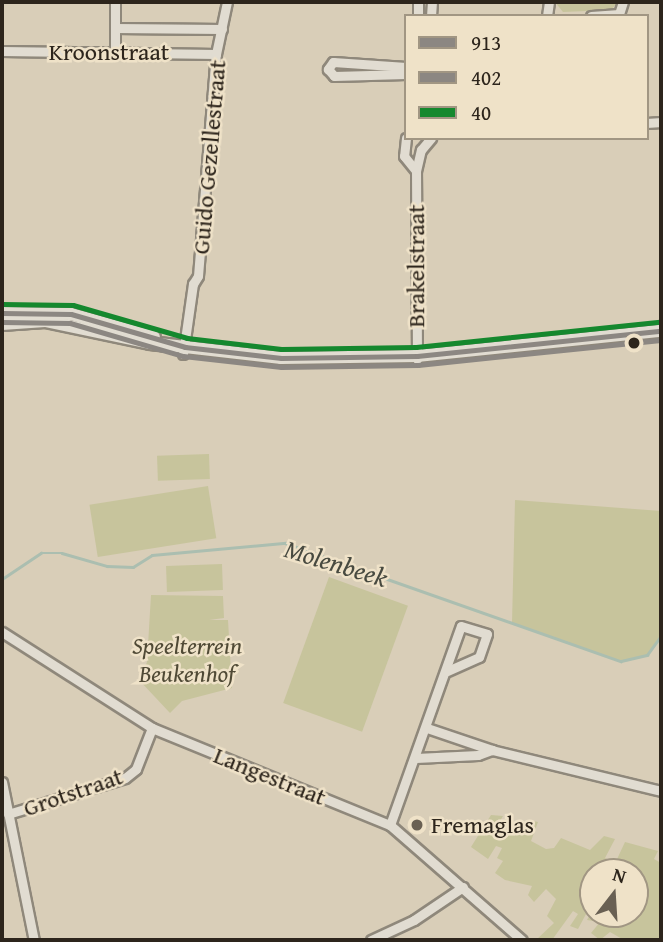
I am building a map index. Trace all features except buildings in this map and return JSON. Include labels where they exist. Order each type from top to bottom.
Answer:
[{"type":"main road","points":[[2,313],[71,314],[184,350],[281,358],[417,359],[661,331]]},
{"type":"main road","points":[[2,324],[60,323],[150,339]]},
{"type":"street","points":[[115,52],[116,2]]},
{"type":"street","name":"Guido Gezellestraat","points":[[184,350],[193,284],[198,276],[210,170],[205,155],[216,54],[227,2]]},
{"type":"street","name":"Kroonstraat","points":[[115,28],[222,29]]},
{"type":"street","name":"Kroonstraat","points":[[2,51],[216,54]]},
{"type":"street","points":[[404,67],[333,62],[328,69],[334,76],[404,74]]},
{"type":"street","name":"Brakelstraat","points":[[406,140],[404,156],[416,172]]},
{"type":"street","name":"Brakelstraat","points":[[417,359],[416,172],[421,150],[429,140]]},
{"type":"street","points":[[390,825],[427,728],[461,626],[487,634],[479,657],[447,671]]},
{"type":"street","name":"Langestraat","points":[[2,632],[152,729],[390,825],[522,940]]},
{"type":"street","points":[[427,728],[492,750],[661,791]]},
{"type":"street","name":"Grotstraat","points":[[8,814],[125,778],[136,769],[152,729]]},
{"type":"street","points":[[416,758],[478,755],[492,750]]},
{"type":"street","points":[[2,782],[34,940]]},
{"type":"street","points":[[371,940],[414,920],[463,887]]},
{"type":"green space","points":[[555,2],[618,2],[611,10],[563,12]]},
{"type":"green space","points":[[209,454],[210,479],[158,481],[157,456]]},
{"type":"green space","points":[[208,486],[216,538],[98,557],[89,505]]},
{"type":"green space","points":[[515,500],[661,511],[661,636],[647,655],[621,661],[512,623]]},
{"type":"green space","points":[[222,564],[223,590],[167,592],[166,566]]},
{"type":"green space","points":[[329,577],[408,606],[362,732],[283,703]]},
{"type":"green space","name":"Speelterrein Beukenhof","points":[[151,595],[223,596],[224,618],[209,620],[228,620],[232,688],[182,701],[170,713],[139,680],[147,662]]},
{"type":"green space","points":[[491,815],[503,816],[497,826],[511,835],[515,829],[521,832],[528,820],[538,822],[531,841],[546,849],[554,848],[561,838],[590,850],[604,836],[615,839],[605,858],[579,858],[579,927],[570,926],[578,914],[573,911],[552,940],[536,940],[554,923],[547,916],[556,899],[546,889],[534,902],[528,895],[532,886],[505,880],[495,873],[503,861],[497,858],[502,848],[496,846],[488,859],[471,847]]},
{"type":"green space","points":[[625,842],[658,851],[654,859],[661,863],[661,940],[624,940],[610,932],[600,940],[591,933],[595,928],[649,928],[649,858],[618,858]]},
{"type":"waterway","name":"Molenbeek","points":[[2,579],[41,553],[62,553],[107,566],[133,567],[152,555],[285,543],[621,661],[647,655],[661,636]]},
{"type":"transit line","name":"40","points":[[2,304],[73,305],[187,338],[281,349],[416,347],[660,322]]},
{"type":"transit line","name":"913","points":[[2,313],[71,314],[185,347],[281,358],[417,356],[661,331]]},
{"type":"transit line","name":"402","points":[[2,322],[70,323],[183,356],[281,367],[418,365],[661,340]]},
{"type":"place","name":"Fremaglas","points":[[417,825]]}]
